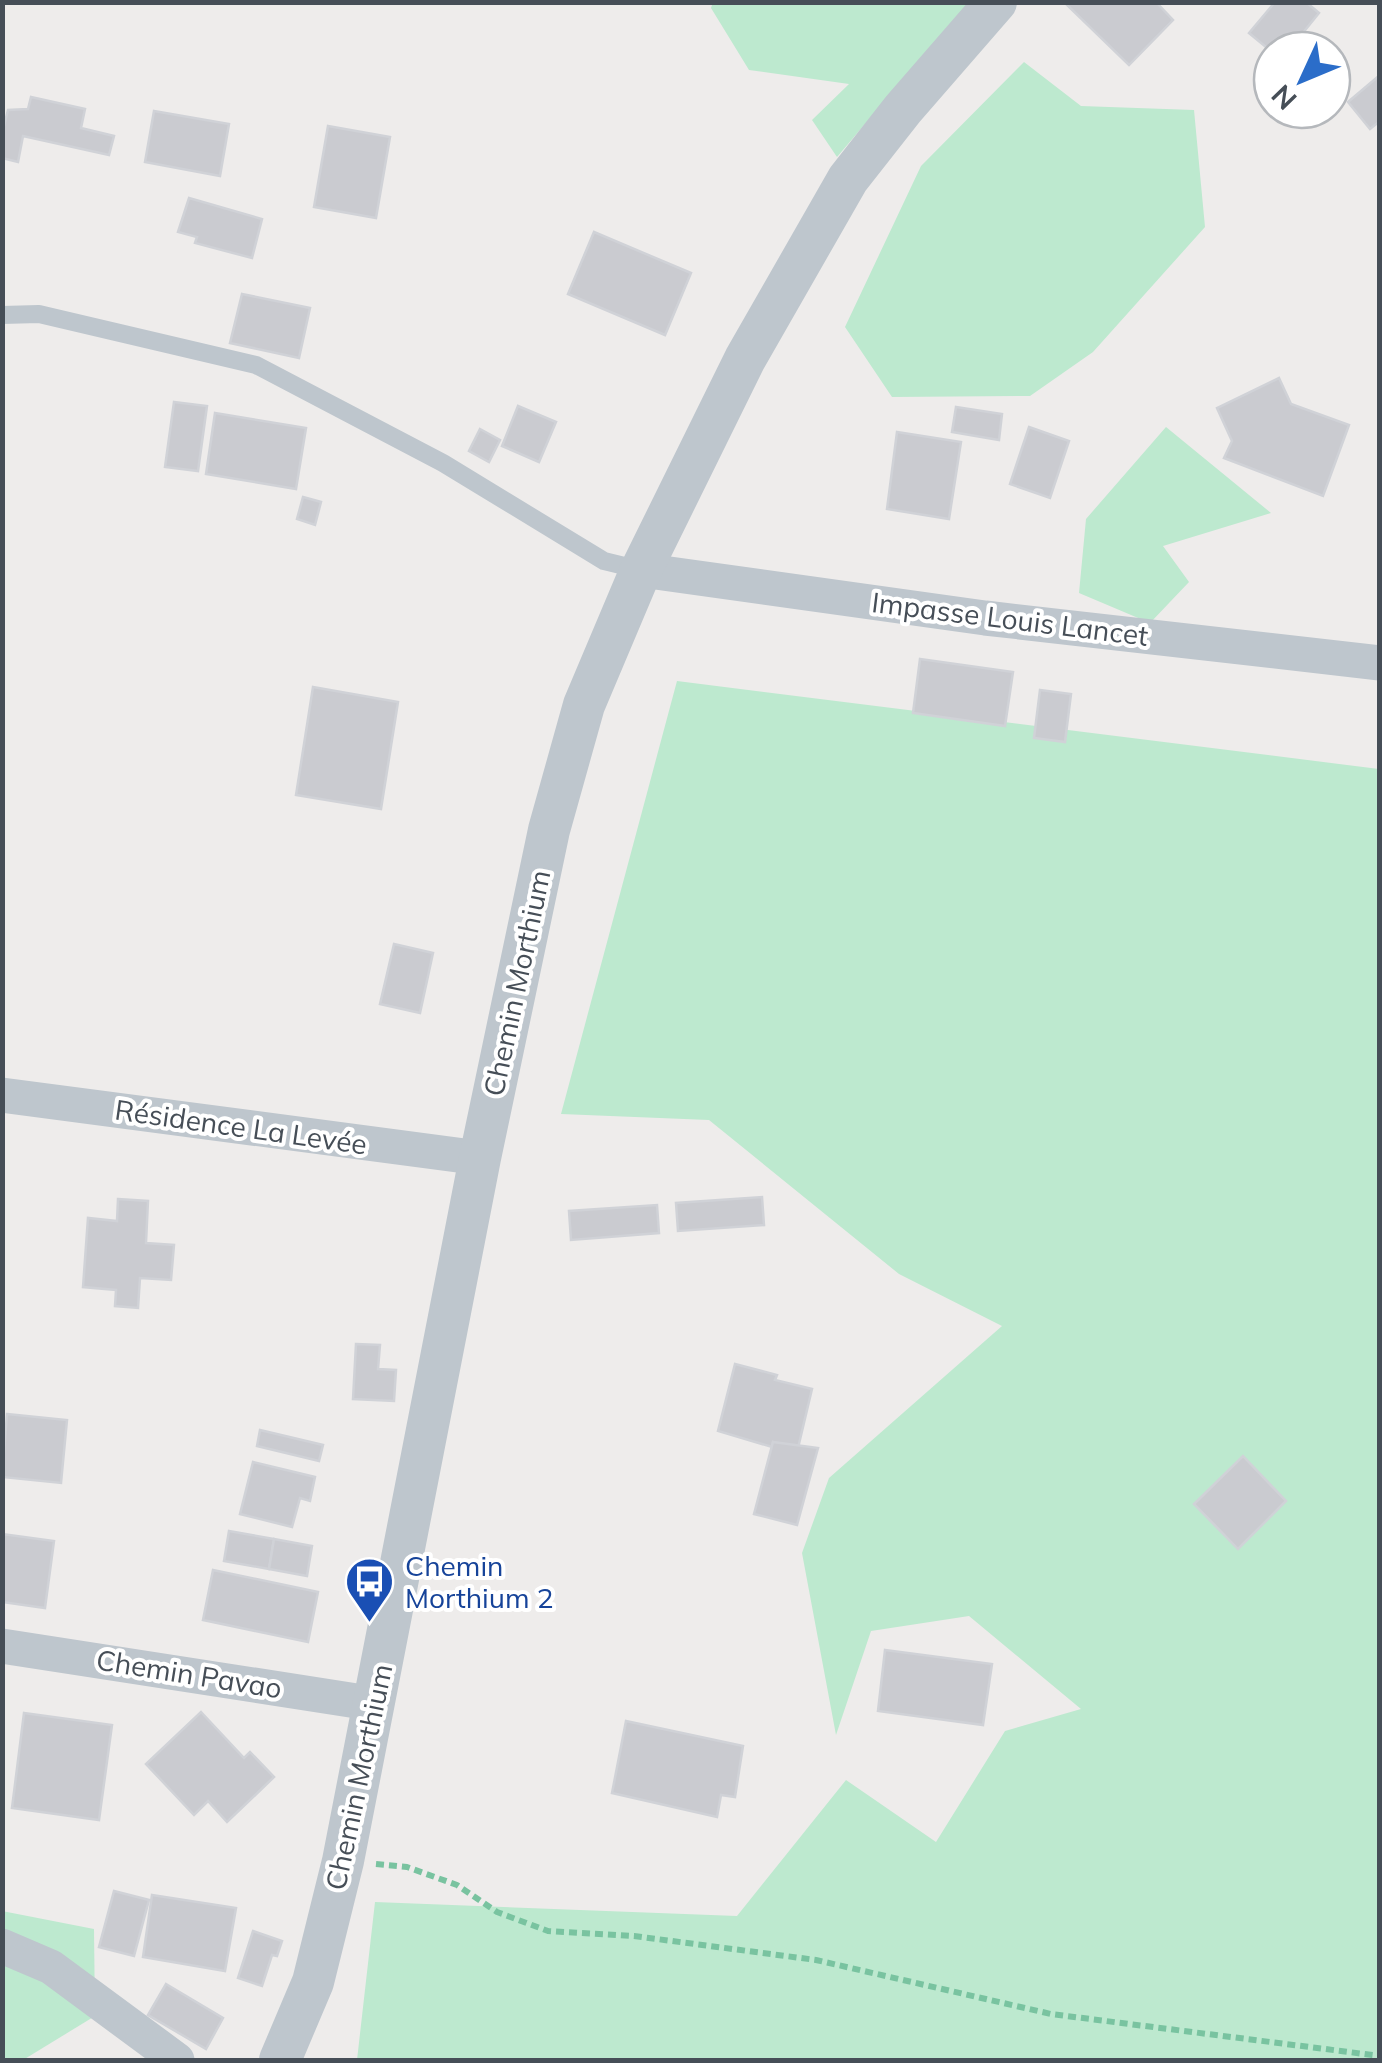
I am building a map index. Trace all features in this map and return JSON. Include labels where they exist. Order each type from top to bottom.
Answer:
[{"type":"street","name":"Chemin Morthium","points":[[280,2060],[312,1982],[343,1861],[480,1158],[549,830],[584,705],[641,570],[745,359],[848,178],[996,2]]},
{"type":"street","name":"Impasse Louis Lancet","points":[[641,570],[985,618],[1380,663]]},
{"type":"street","name":"Résidence La Levée","points":[[2,1095],[480,1158]]},
{"type":"street","name":"Chemin Pavao","points":[[2,1646],[376,1704]]},
{"type":"street","points":[[2,1946],[51,1967],[176,2060]]},
{"type":"lane","points":[[2,315],[40,314],[256,366],[443,464],[604,560],[641,570]]},
{"type":"path","points":[[343,1861],[407,1867],[456,1885],[498,1912],[548,1931],[634,1936],[816,1960],[1051,2014],[1380,2056]]},
{"type":"green space","points":[[713,2],[972,3],[837,157],[812,120],[849,84],[749,70],[711,8]]},
{"type":"green space","points":[[1024,62],[1081,106],[1194,110],[1205,227],[1093,352],[1030,396],[892,397],[845,327],[921,166]]},
{"type":"green space","points":[[1166,427],[1271,513],[1163,546],[1189,582],[1150,623],[1079,593],[1086,519]]},
{"type":"green space","points":[[677,681],[1379,769],[1379,2060],[357,2060],[375,1902],[737,1916],[846,1780],[936,1842],[1005,1731],[1081,1709],[969,1616],[871,1631],[836,1735],[802,1553],[829,1478],[1002,1326],[899,1274],[709,1120],[561,1114]]},
{"type":"green space","points":[[2,1911],[94,1929],[95,2016],[23,2060],[3,2060]]},
{"type":"building","points":[[1156,2],[1173,20],[1129,65],[1065,3]]},
{"type":"building","points":[[1275,2],[1306,2],[1319,13],[1305,30],[1249,33]]},
{"type":"building","points":[[1380,75],[1380,121],[1370,129],[1352,107],[1352,99]]},
{"type":"building","points":[[31,97],[85,109],[81,128],[114,136],[109,155],[23,136],[18,162],[2,158],[8,110],[28,109]]},
{"type":"building","points":[[154,111],[229,124],[220,176],[145,162]]},
{"type":"building","points":[[328,126],[390,137],[376,218],[314,207]]},
{"type":"building","points":[[189,198],[262,219],[252,258],[195,243],[197,237],[178,232]]},
{"type":"building","points":[[594,232],[691,273],[665,335],[568,294]]},
{"type":"building","points":[[242,294],[310,308],[299,358],[230,343]]},
{"type":"building","points":[[1279,378],[1291,404],[1349,425],[1323,496],[1224,458],[1232,441],[1217,408]]},
{"type":"building","points":[[174,402],[207,406],[198,471],[165,467]]},
{"type":"building","points":[[518,406],[556,422],[539,462],[502,446]]},
{"type":"building","points":[[956,407],[1002,414],[999,440],[952,432]]},
{"type":"building","points":[[215,413],[306,428],[296,489],[206,474]]},
{"type":"building","points":[[1029,427],[1069,441],[1050,498],[1010,484]]},
{"type":"building","points":[[480,429],[500,440],[489,462],[469,451]]},
{"type":"building","points":[[897,432],[961,442],[949,519],[887,509]]},
{"type":"building","points":[[303,497],[321,502],[315,525],[297,519]]},
{"type":"building","points":[[920,659],[1013,672],[1005,726],[913,713]]},
{"type":"building","points":[[313,687],[398,702],[381,809],[296,795]]},
{"type":"building","points":[[1040,690],[1071,694],[1065,742],[1034,738]]},
{"type":"building","points":[[394,944],[433,953],[420,1013],[380,1004]]},
{"type":"building","points":[[762,1197],[764,1225],[678,1231],[676,1203]]},
{"type":"building","points":[[118,1199],[148,1201],[146,1243],[174,1245],[171,1280],[140,1278],[138,1308],[115,1306],[116,1290],[83,1287],[88,1218],[117,1221]]},
{"type":"building","points":[[657,1205],[659,1233],[571,1240],[569,1211]]},
{"type":"building","points":[[356,1344],[380,1345],[378,1369],[396,1370],[394,1401],[353,1399]]},
{"type":"building","points":[[735,1364],[812,1389],[798,1448],[773,1442],[772,1447],[718,1431]]},
{"type":"building","points":[[7,1414],[67,1420],[61,1483],[2,1477]]},
{"type":"building","points":[[260,1430],[323,1445],[319,1461],[257,1446]]},
{"type":"building","points":[[773,1442],[818,1448],[797,1525],[754,1514]]},
{"type":"building","points":[[1243,1456],[1286,1501],[1238,1549],[1194,1504]]},
{"type":"building","points":[[253,1462],[315,1477],[310,1501],[300,1498],[292,1527],[240,1514]]},
{"type":"building","points":[[229,1531],[274,1539],[269,1569],[224,1561]]},
{"type":"building","points":[[2,1534],[54,1541],[45,1608],[2,1602]]},
{"type":"building","points":[[274,1539],[312,1546],[307,1576],[269,1569]]},
{"type":"building","points":[[213,1570],[318,1592],[308,1642],[203,1620]]},
{"type":"building","points":[[885,1650],[992,1664],[983,1725],[878,1711]]},
{"type":"building","points":[[201,1712],[244,1758],[250,1752],[274,1777],[227,1822],[208,1801],[194,1815],[146,1764]]},
{"type":"building","points":[[24,1713],[112,1725],[99,1820],[12,1808]]},
{"type":"building","points":[[626,1721],[743,1746],[735,1797],[721,1795],[717,1817],[612,1793]]},
{"type":"building","points":[[114,1891],[149,1900],[134,1956],[99,1947]]},
{"type":"building","points":[[152,1895],[236,1908],[225,1971],[143,1957]]},
{"type":"building","points":[[253,1931],[282,1941],[277,1956],[272,1955],[262,1986],[238,1978]]},
{"type":"building","points":[[166,1984],[223,2018],[206,2049],[148,2015]]},
{"type":"place","name":"Chemin Morthium 2","points":[[370,1624]]}]
